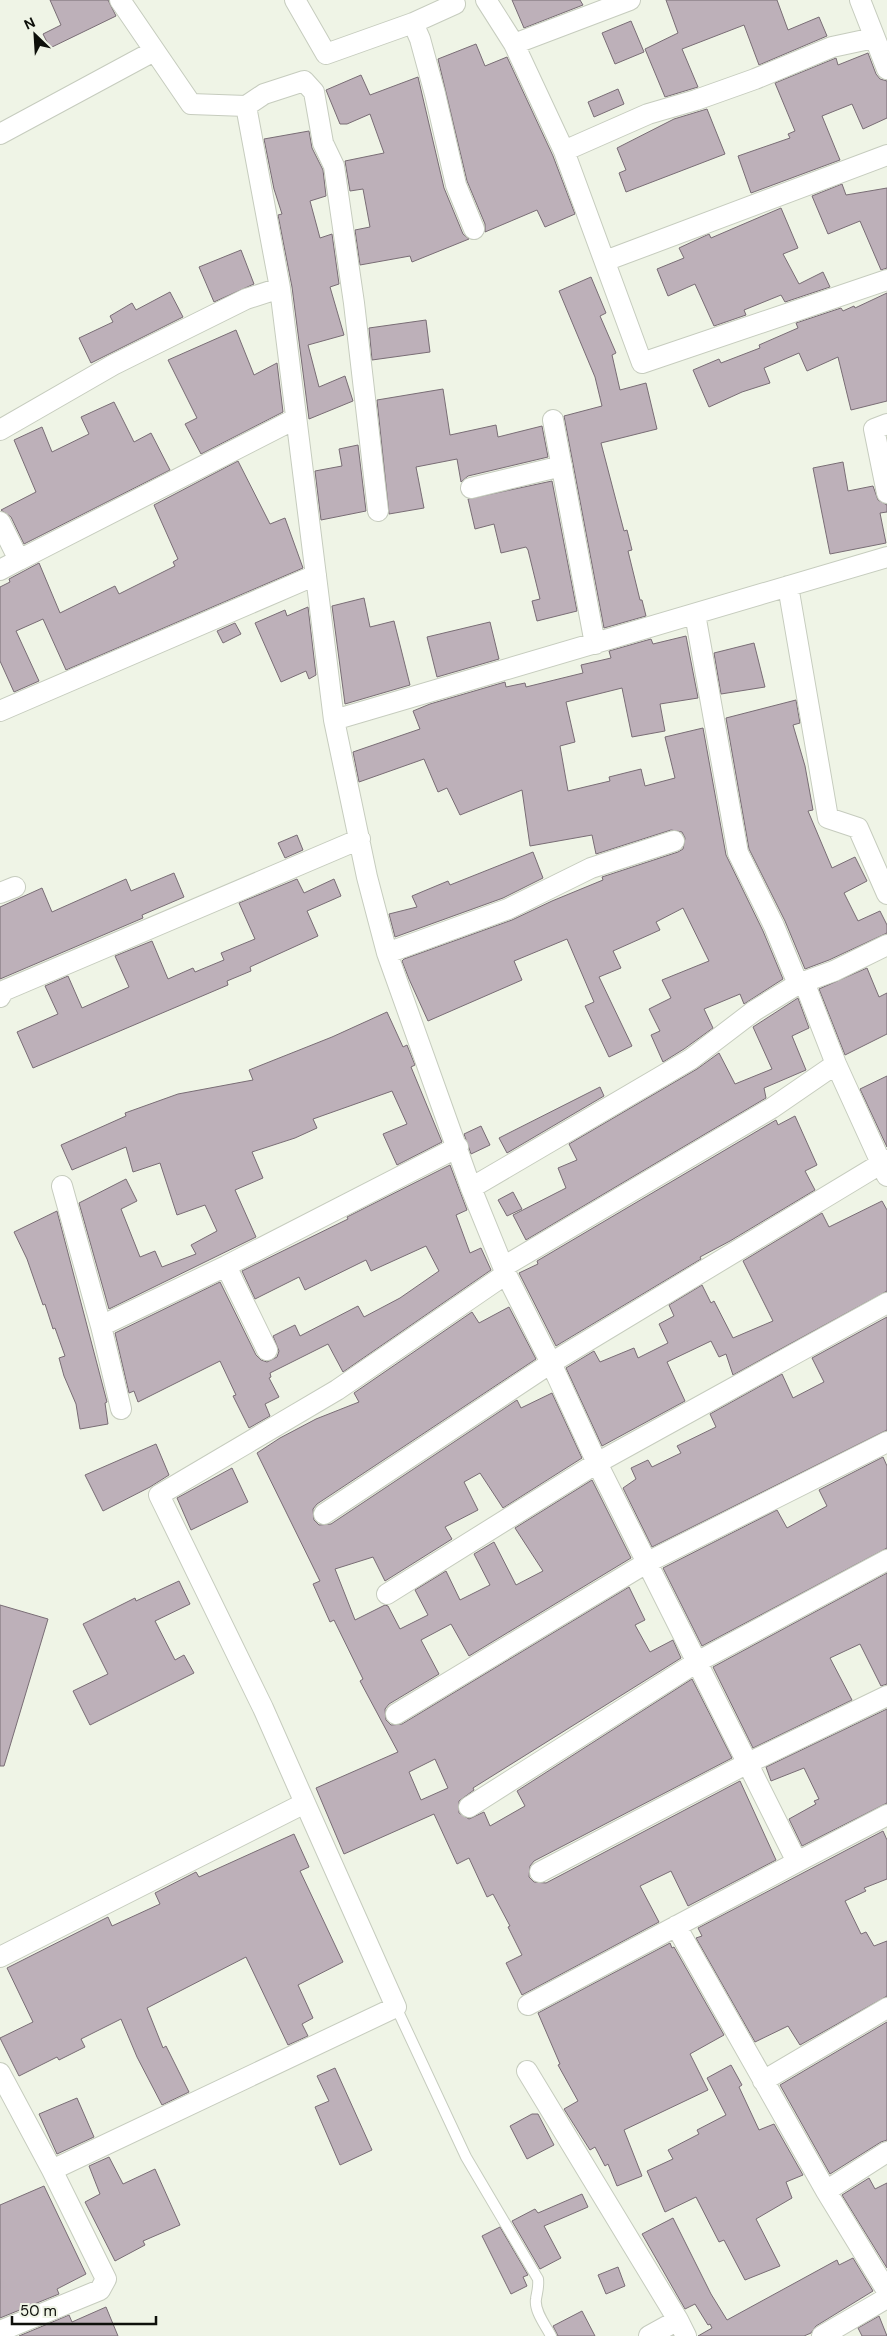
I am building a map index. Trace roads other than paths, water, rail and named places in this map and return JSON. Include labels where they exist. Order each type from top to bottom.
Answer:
[{"type":"street","points":[[120,0],[190,104],[246,106],[264,94],[304,81],[314,92],[323,143],[334,166],[354,303],[378,511]]},
{"type":"street","points":[[295,0],[326,54],[413,23],[454,2],[481,0]]},
{"type":"street","points":[[486,0],[514,44],[564,151],[642,363],[887,280]]},
{"type":"street","points":[[514,44],[630,0]]},
{"type":"street","points":[[860,0],[887,69]]},
{"type":"street","points":[[413,23],[425,57],[456,185],[474,229]]},
{"type":"street","points":[[564,151],[648,114],[696,100],[755,79],[832,48],[874,38]]},
{"type":"street","points":[[0,134],[154,51]]},
{"type":"street","points":[[246,106],[280,288],[334,720],[367,877],[387,953],[458,1147],[471,1188],[505,1271],[551,1363],[597,1463],[796,1862]]},
{"type":"street","points":[[605,261],[887,155]]},
{"type":"street","points":[[0,430],[113,365],[246,299],[280,288]]},
{"type":"street","points":[[0,570],[295,419]]},
{"type":"street","points":[[553,420],[595,644]]},
{"type":"street","points":[[887,424],[874,429],[887,493]]},
{"type":"street","points":[[471,488],[562,466]]},
{"type":"street","points":[[0,522],[19,560]]},
{"type":"street","points":[[334,720],[887,557]]},
{"type":"street","points":[[0,711],[316,575]]},
{"type":"street","points":[[788,586],[828,818],[858,828],[887,894]]},
{"type":"street","points":[[324,1514],[551,1363],[885,1166],[836,1064],[801,983],[738,853],[694,614]]},
{"type":"street","points":[[0,998],[3,991],[360,839]]},
{"type":"street","points":[[387,953],[508,909],[591,868],[674,841]]},
{"type":"street","points":[[471,1188],[691,1059],[754,1011],[801,983],[887,946]]},
{"type":"street","points":[[52,2170],[396,2007],[263,1708],[159,1495],[337,1390],[505,1271],[772,1108],[836,1064]]},
{"type":"street","points":[[101,1326],[226,1266],[458,1147]]},
{"type":"street","points":[[62,1186],[101,1326],[121,1409]]},
{"type":"street","points":[[226,1266],[267,1350]]},
{"type":"street","points":[[387,1594],[597,1463],[887,1303]]},
{"type":"street","points":[[396,1714],[648,1562],[887,1442]]},
{"type":"street","points":[[470,1807],[696,1662],[887,1560]]},
{"type":"street","points":[[540,1872],[746,1764],[887,1696]]},
{"type":"street","points":[[0,1956],[305,1803]]},
{"type":"street","points":[[528,2005],[887,1815]]},
{"type":"street","points":[[676,1926],[826,2191],[887,2291]]},
{"type":"street","points":[[763,2081],[887,2008]]},
{"type":"street","points":[[526,2071],[682,2328],[649,2336]]},
{"type":"street","points":[[0,2073],[52,2170],[106,2279],[100,2290],[0,2331]]},
{"type":"street","points":[[826,2191],[887,2152]]},
{"type":"street","points":[[822,2336],[887,2298]]},
{"type":"lane","points":[[396,2007],[466,2157],[538,2279],[539,2289],[535,2300],[537,2310],[551,2336]]}]
